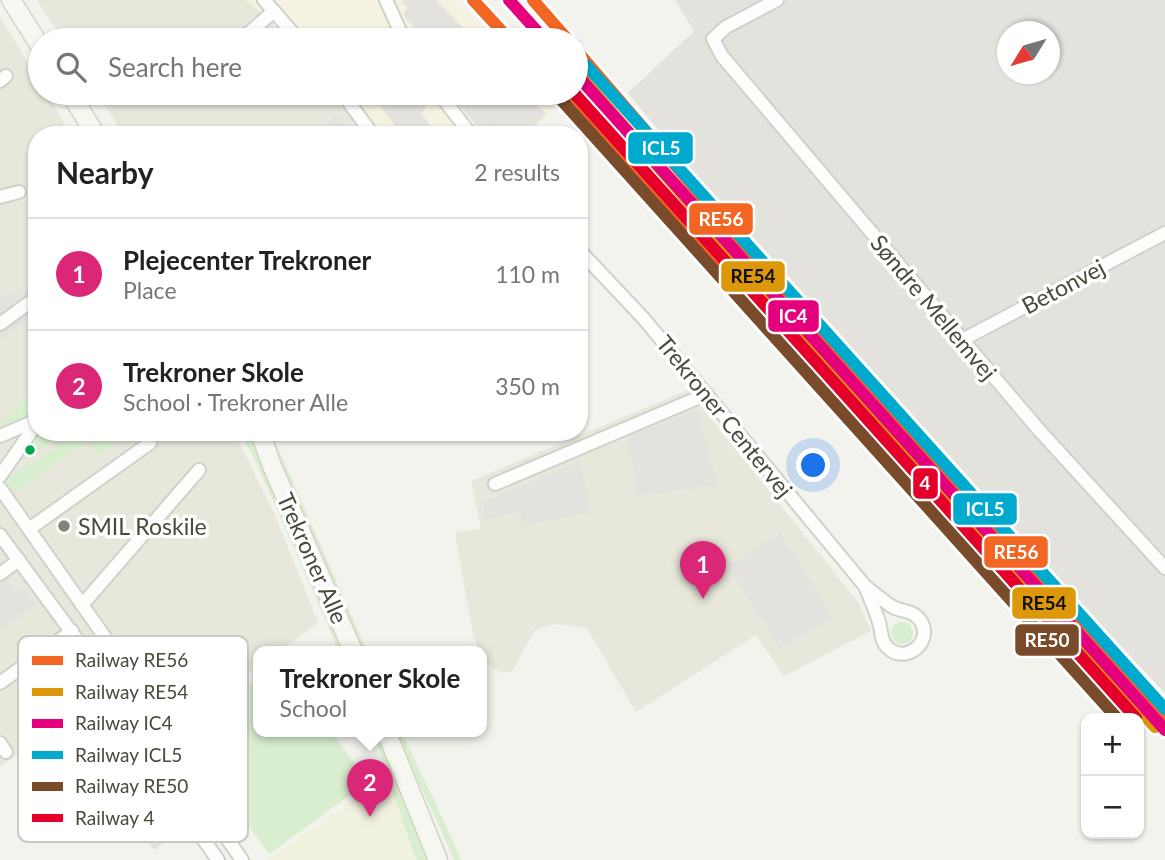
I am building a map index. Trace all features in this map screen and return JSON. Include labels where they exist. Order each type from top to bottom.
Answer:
[{"type":"street","points":[[11,0],[29,28]]},
{"type":"street","points":[[264,0],[289,28]]},
{"type":"street","points":[[386,0],[399,28]]},
{"type":"street","name":"Søndre Mellemvej","points":[[777,0],[726,27],[713,38],[722,57],[1056,450],[1165,568]]},
{"type":"street","points":[[255,28],[274,11]]},
{"type":"street","points":[[77,105],[90,126]]},
{"type":"street","points":[[351,105],[366,126]]},
{"type":"street","points":[[448,105],[464,126]]},
{"type":"street","points":[[0,197],[19,192]]},
{"type":"street","name":"Betonvej","points":[[962,340],[1165,233]]},
{"type":"street","name":"Trekroner Centervej","points":[[588,260],[644,319],[865,586],[894,608],[916,615],[922,623],[924,634],[914,651],[894,653],[885,646],[881,637],[881,626],[865,586]]},
{"type":"street","points":[[0,324],[28,304]]},
{"type":"street","points":[[495,484],[707,394]]},
{"type":"street","points":[[0,436],[28,425]]},
{"type":"street","points":[[0,476],[28,435]]},
{"type":"street","name":"Trekroner Alle","points":[[257,441],[272,466]]},
{"type":"street","name":"Trekroner Alle","points":[[263,441],[351,646]]},
{"type":"street","points":[[29,529],[150,443]]},
{"type":"street","points":[[82,605],[199,470]]},
{"type":"street","points":[[0,488],[104,636]]},
{"type":"street","points":[[0,534],[76,636]]},
{"type":"street","points":[[0,574],[19,560]]},
{"type":"street","points":[[65,636],[72,631]]},
{"type":"street","points":[[0,683],[18,670]]},
{"type":"street","points":[[388,737],[438,860]]},
{"type":"street","points":[[205,842],[218,860]]},
{"type":"street","points":[[229,842],[242,860]]},
{"type":"shaded area","points":[[37,0],[245,0],[276,28],[55,28]]},
{"type":"shaded area","points":[[245,0],[456,0],[482,28],[276,28]]},
{"type":"shaded area","points":[[436,0],[463,28],[415,28],[405,18],[404,12],[408,8],[402,2]]},
{"type":"shaded area","points":[[675,0],[1165,0],[1165,693],[858,355],[753,245],[628,93],[694,31]]},
{"type":"shaded area","points":[[0,17],[28,63],[28,105],[53,105],[66,126],[28,126],[28,441],[238,441],[275,515],[318,623],[286,646],[253,646],[253,670],[248,673],[248,636],[18,636],[18,754],[0,767]]},
{"type":"shaded area","points":[[105,105],[341,105],[359,126],[118,126]]},
{"type":"shaded area","points":[[341,105],[552,105],[555,108],[538,126],[359,126]]},
{"type":"shaded area","points":[[380,105],[426,107],[421,113],[430,126],[395,126]]},
{"type":"shaded area","points":[[460,105],[537,105],[546,114],[534,126],[477,126]]},
{"type":"shaded area","points":[[335,115],[345,126],[325,126]]},
{"type":"shaded area","points":[[1146,146],[1157,154],[1165,172],[1165,208],[1104,240],[1080,190],[1131,163],[1129,160]]},
{"type":"shaded area","points":[[25,288],[28,292],[28,319],[0,339],[0,298]]},
{"type":"shaded area","points":[[688,390],[858,602],[871,631],[784,676],[756,635],[636,712],[587,628],[556,624],[535,630],[512,671],[502,673],[491,667],[487,662],[487,646],[477,646],[473,635],[455,532],[481,529],[471,481],[566,441],[588,441],[588,432]]},
{"type":"shaded area","points":[[697,410],[717,485],[639,496],[627,437]]},
{"type":"shaded area","points":[[580,462],[591,512],[523,526],[520,512],[486,520],[483,502]]},
{"type":"shaded area","points":[[781,533],[832,617],[780,649],[728,566]]},
{"type":"shaded area","points":[[7,580],[16,593],[23,588],[35,605],[0,630],[0,585]]},
{"type":"shaded area","points":[[392,773],[428,860],[267,860]]},
{"type":"shaded area","points":[[148,842],[165,842],[154,850]]},
{"type":"green space","points":[[28,396],[28,420],[0,433],[0,422]]},
{"type":"green space","points":[[53,441],[22,461],[34,442]]},
{"type":"green space","points":[[62,441],[88,441],[12,495],[4,483],[8,478]]},
{"type":"green space","points":[[88,441],[109,441],[113,446],[99,456]]},
{"type":"green space","points":[[245,441],[252,441],[254,445],[344,646],[337,646]]},
{"type":"green space","points":[[268,441],[275,441],[365,646],[358,646]]},
{"type":"green space","points":[[902,622],[910,625],[913,633],[910,641],[902,644],[894,641],[891,633],[894,625]]},
{"type":"green space","points":[[253,682],[253,737],[335,737],[368,782],[269,854],[248,825],[248,685]]},
{"type":"green space","points":[[374,737],[381,737],[427,860],[417,860]]},
{"type":"green space","points":[[397,737],[404,737],[461,860],[454,860]]},
{"type":"rail line","name":"RE56","points":[[473,0],[499,28]]},
{"type":"rail line","name":"IC4","points":[[509,0],[534,28]]},
{"type":"rail line","name":"RE56","points":[[533,0],[558,28]]},
{"type":"rail line","name":"RE56","points":[[588,64],[815,328],[1165,718]]},
{"type":"rail line","name":"ICL5","points":[[588,67],[1165,709]]},
{"type":"rail line","name":"RE54","points":[[588,85],[805,337],[1155,727]]},
{"type":"rail line","name":"IC4","points":[[588,87],[1165,730]]},
{"type":"rail line","name":"RE50","points":[[566,105],[585,126]]},
{"type":"rail line","name":"RE56","points":[[570,105],[726,271]]},
{"type":"rail line","name":"4","points":[[585,105],[1132,713]]},
{"type":"rail line","name":"RE50","points":[[588,130],[1113,713]]},
{"type":"place","name":"SMIL Roskile","points":[[64,526]]},
{"type":"place","name":"Plejecenter Trekroner","points":[[703,599]]},
{"type":"place","name":"Trekroner Skole","points":[[370,817]]}]
